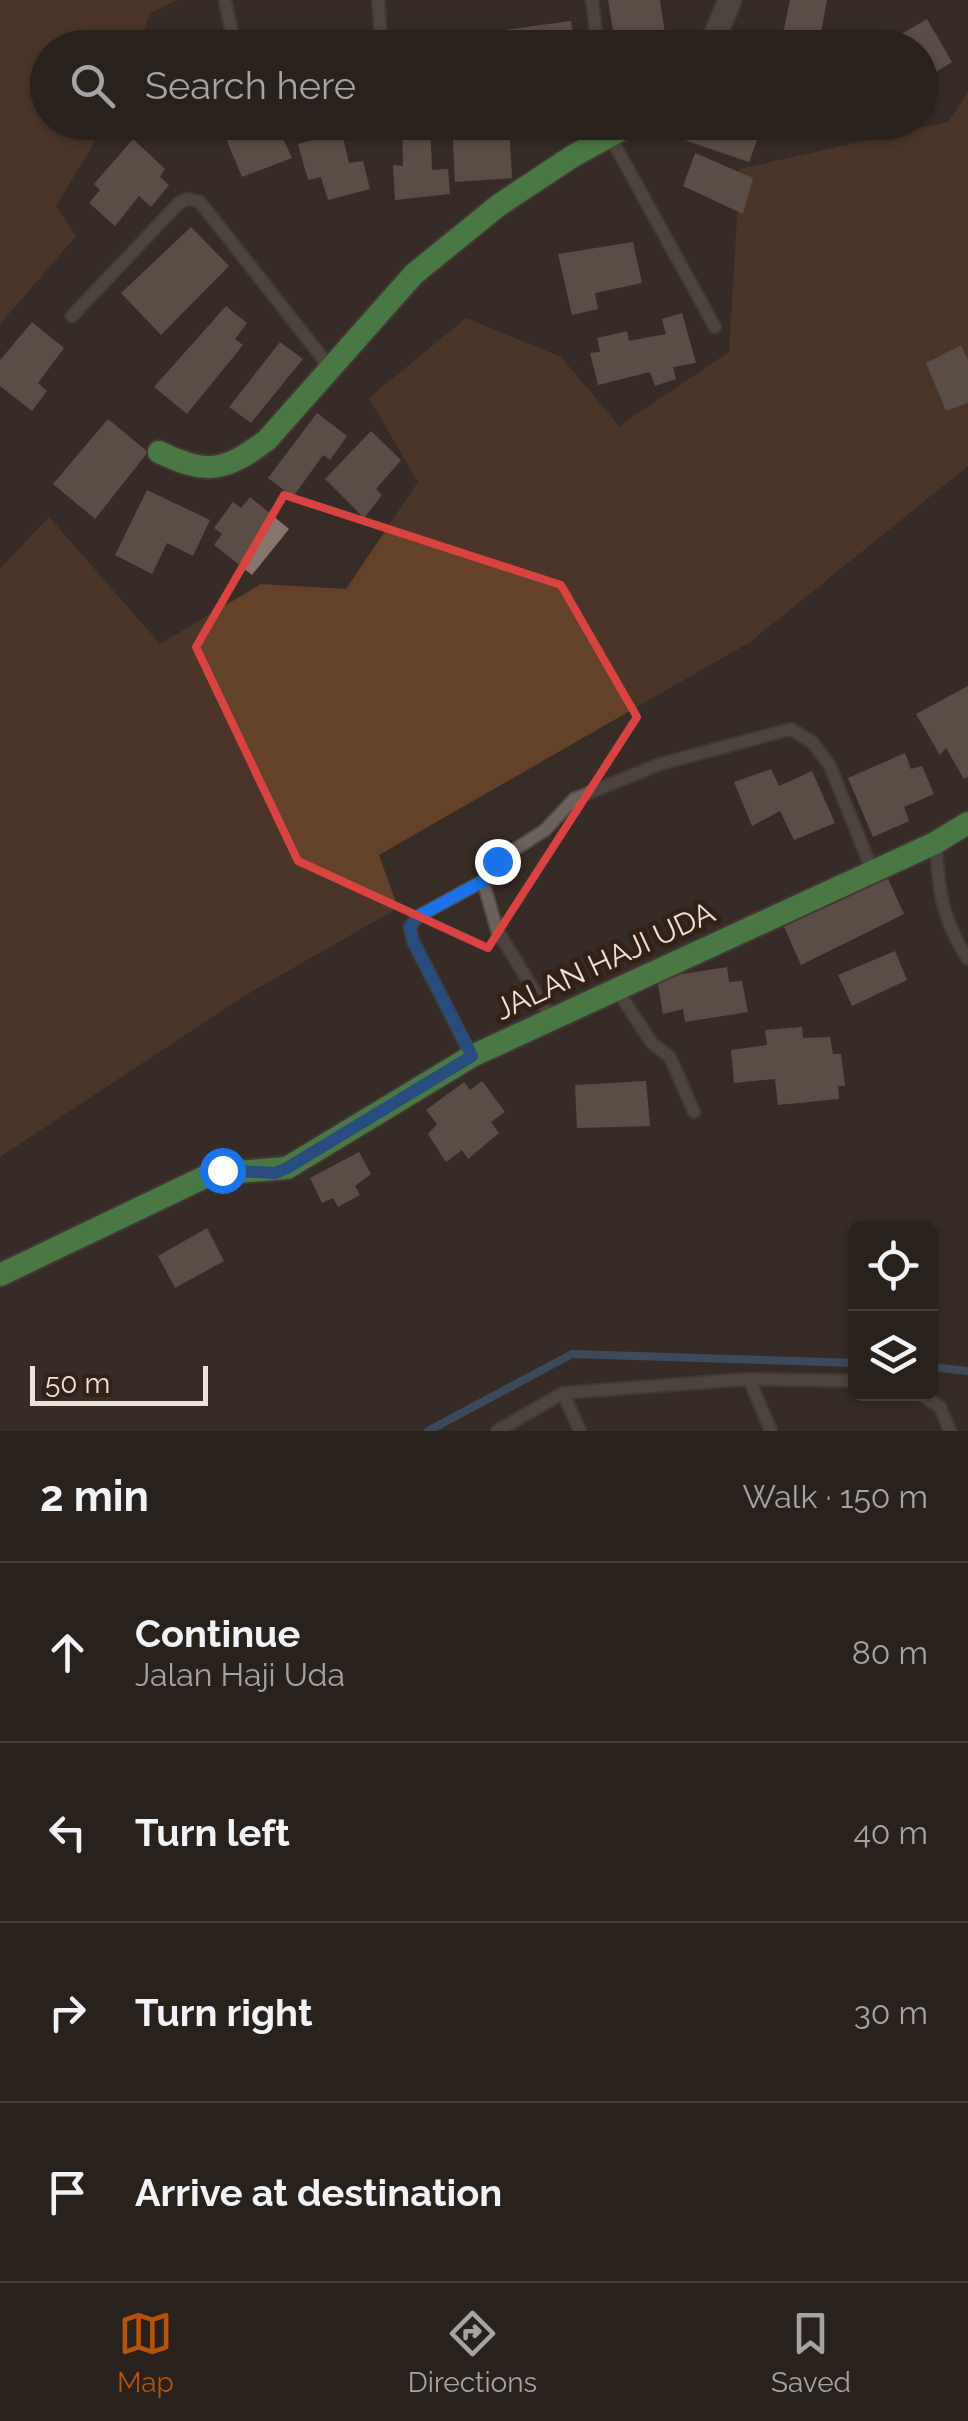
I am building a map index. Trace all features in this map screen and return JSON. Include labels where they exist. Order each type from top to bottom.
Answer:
[{"type":"street","points":[[718,30],[730,0]]},
{"type":"street","points":[[159,452],[185,465],[212,471],[240,461],[267,440],[414,274],[500,205],[603,140]]},
{"type":"street","name":"JALAN HAJI UDA","points":[[0,1275],[210,1174],[233,1170],[275,1173],[287,1168],[472,1056],[935,843],[968,823]]},
{"type":"lane","points":[[225,0],[231,30]]},
{"type":"lane","points":[[378,0],[380,30]]},
{"type":"lane","points":[[592,0],[596,30]]},
{"type":"lane","points":[[612,140],[715,327]]},
{"type":"lane","points":[[72,316],[188,199],[200,202],[330,369]]},
{"type":"lane","points":[[472,1056],[413,941],[410,927],[417,917],[483,881],[497,861],[545,830],[574,799],[660,764],[790,730],[812,742],[829,764],[873,870]]},
{"type":"lane","points":[[935,843],[938,891],[956,940],[968,960]]},
{"type":"lane","points":[[483,881],[497,930],[551,1020]]},
{"type":"lane","points":[[616,989],[652,1043],[670,1057],[694,1112]]},
{"type":"lane","points":[[750,1379],[771,1431]]},
{"type":"lane","points":[[498,1431],[563,1393],[750,1379],[848,1381]]},
{"type":"lane","points":[[563,1393],[580,1431]]},
{"type":"lane","points":[[931,1401],[940,1407],[950,1431]]},
{"type":"highlighted area","points":[[284,495],[561,585],[637,717],[488,948],[298,861],[196,647]]},
{"type":"shaded area","points":[[0,0],[177,0],[149,14],[144,30],[30,30],[30,140],[96,140],[56,206],[76,236],[0,324]]},
{"type":"shaded area","points":[[968,92],[968,466],[750,642],[379,855],[398,908],[244,996],[0,1157],[0,569],[49,517],[160,644],[261,584],[346,589],[418,482],[369,398],[466,318],[561,357],[619,426],[729,352],[740,169],[868,140],[938,140],[938,124],[948,122]]},
{"type":"building","points":[[608,0],[660,0],[664,30],[613,30]]},
{"type":"building","points":[[790,0],[827,0],[821,30],[784,30]]},
{"type":"building","points":[[927,19],[933,30],[908,30]]},
{"type":"building","points":[[571,21],[572,30],[505,30]]},
{"type":"building","points":[[938,38],[952,62],[938,71]]},
{"type":"building","points":[[134,140],[165,169],[160,177],[169,185],[151,207],[139,196],[115,226],[89,203],[100,190],[94,184]]},
{"type":"building","points":[[227,140],[284,140],[292,158],[242,177]]},
{"type":"building","points":[[344,140],[349,163],[363,161],[370,189],[328,200],[321,177],[308,180],[298,144]]},
{"type":"building","points":[[402,140],[431,140],[432,170],[448,169],[450,194],[395,200],[393,165],[403,166]]},
{"type":"building","points":[[453,140],[510,140],[512,178],[455,182]]},
{"type":"building","points":[[684,140],[757,140],[749,162]]},
{"type":"building","points":[[695,153],[753,178],[743,214],[683,186]]},
{"type":"building","points":[[191,227],[229,266],[161,335],[121,293]]},
{"type":"building","points":[[633,242],[642,283],[595,293],[598,309],[572,315],[558,254]]},
{"type":"building","points":[[226,306],[247,323],[235,339],[243,345],[187,414],[154,387]]},
{"type":"building","points":[[682,313],[696,363],[673,367],[676,379],[655,386],[650,372],[598,385],[590,353],[600,352],[597,338],[627,331],[629,341],[666,334],[662,319]]},
{"type":"building","points":[[32,322],[64,348],[38,383],[47,391],[32,411],[0,386],[0,360]]},
{"type":"building","points":[[280,342],[303,359],[251,423],[229,407]]},
{"type":"building","points":[[961,345],[968,360],[968,403],[946,411],[926,363]]},
{"type":"building","points":[[317,413],[347,436],[330,460],[323,455],[293,497],[268,478]]},
{"type":"building","points":[[108,419],[148,452],[95,519],[53,484]]},
{"type":"building","points":[[371,431],[401,460],[376,489],[382,495],[364,518],[325,479]]},
{"type":"building","points":[[147,490],[210,520],[193,556],[167,543],[152,574],[115,555]]},
{"type":"building","points":[[250,497],[289,529],[252,575],[214,545],[222,534],[214,528],[233,502],[241,508]]},
{"type":"building","points":[[968,686],[968,777],[964,779],[946,748],[940,755],[916,714]]},
{"type":"building","points":[[905,753],[911,769],[922,766],[934,794],[904,807],[909,821],[873,837],[848,778]]},
{"type":"building","points":[[771,769],[779,786],[812,771],[835,823],[794,840],[780,811],[752,826],[734,782]]},
{"type":"building","points":[[888,879],[904,914],[801,965],[782,922]]},
{"type":"building","points":[[895,951],[907,980],[852,1006],[838,975]]},
{"type":"building","points":[[727,967],[729,982],[742,981],[748,1012],[685,1022],[683,1009],[663,1014],[657,978]]},
{"type":"building","points":[[802,1027],[803,1038],[830,1037],[833,1054],[841,1054],[845,1086],[838,1086],[839,1099],[778,1105],[775,1079],[734,1083],[731,1050],[767,1045],[765,1030]]},
{"type":"building","points":[[482,1081],[505,1112],[491,1122],[499,1133],[468,1159],[462,1150],[446,1162],[428,1134],[437,1124],[426,1110],[464,1082],[470,1090]]},
{"type":"building","points":[[646,1081],[650,1126],[577,1128],[575,1085]]},
{"type":"building","points":[[359,1152],[371,1174],[355,1186],[360,1195],[338,1207],[333,1198],[322,1203],[310,1178]]},
{"type":"building","points":[[207,1228],[224,1261],[175,1288],[158,1256]]},
{"type":"waterway","points":[[428,1431],[572,1354],[848,1363]]},
{"type":"waterway","points":[[938,1368],[968,1371]]},
{"type":"traffic: fast","points":[[159,452],[190,464],[215,467],[252,451],[267,440],[414,274],[499,205],[602,140]]},
{"type":"traffic: fast","points":[[0,1275],[211,1174],[287,1168],[472,1056],[935,843],[968,823]]},
{"type":"route","points":[[222,1170],[275,1173],[287,1168],[472,1056],[413,941],[410,927],[417,917],[483,881],[497,861]]}]
